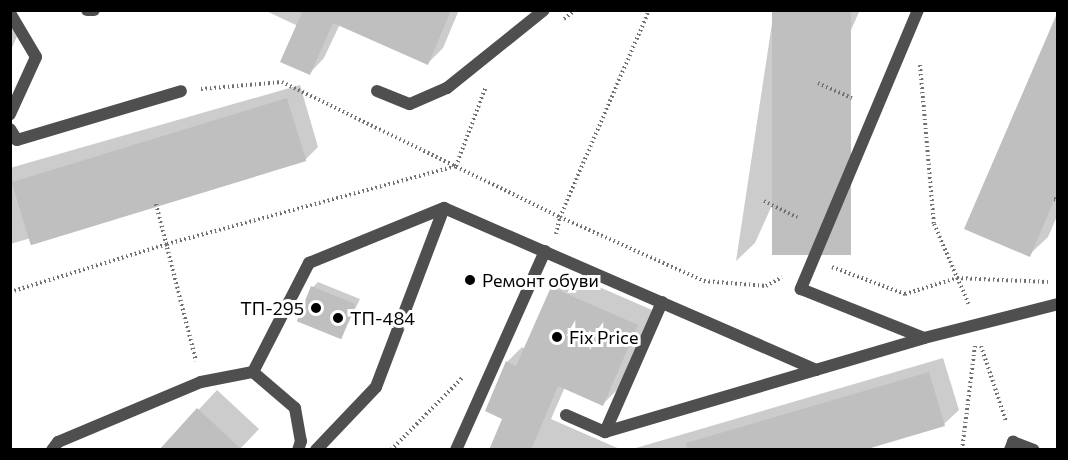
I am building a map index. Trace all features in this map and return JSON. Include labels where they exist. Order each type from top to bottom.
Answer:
[{"type":"lane","points":[[87,10],[94,10]]},
{"type":"lane","points":[[377,91],[410,104],[447,88],[544,10]]},
{"type":"lane","points":[[918,10],[801,290],[924,338]]},
{"type":"lane","points":[[10,13],[36,57],[10,114]]},
{"type":"lane","points":[[10,129],[16,140],[181,91]]},
{"type":"lane","points":[[253,372],[309,263],[444,208],[816,370]]},
{"type":"lane","points":[[316,450],[375,387],[444,208]]},
{"type":"lane","points":[[456,450],[549,252]]},
{"type":"lane","points":[[605,432],[662,302]]},
{"type":"lane","points":[[566,415],[605,432],[924,338],[1058,304]]},
{"type":"lane","points":[[52,450],[58,442],[201,382],[253,372]]},
{"type":"lane","points":[[253,372],[295,408],[301,441],[298,450]]},
{"type":"lane","points":[[1012,446],[1034,450]]},
{"type":"path","points":[[549,252],[560,217],[649,10]]},
{"type":"path","points":[[920,60],[934,224],[978,325]]},
{"type":"path","points":[[456,166],[489,77]]},
{"type":"path","points":[[181,91],[282,82],[560,217]]},
{"type":"path","points":[[818,83],[852,98]]},
{"type":"path","points":[[10,292],[167,244],[456,166]]},
{"type":"path","points":[[764,201],[797,217]]},
{"type":"path","points":[[156,204],[201,382]]},
{"type":"path","points":[[962,450],[976,334],[1012,446]]},
{"type":"path","points":[[391,450],[465,375]]},
{"type":"building","points":[[303,10],[451,10],[428,65],[333,23],[310,75],[280,62]]},
{"type":"building","points":[[772,10],[851,10],[851,255],[772,255]]},
{"type":"building","points":[[1058,11],[1058,191],[1030,257],[964,229]]},
{"type":"building","points":[[287,98],[306,161],[31,245],[12,182]]},
{"type":"building","points":[[311,286],[356,304],[341,339],[297,321]]},
{"type":"building","points":[[551,287],[638,325],[603,406],[558,386],[531,450],[489,450],[502,419],[485,411],[506,361],[516,366]]},
{"type":"building","points":[[929,372],[945,426],[864,450],[687,450],[686,443]]},
{"type":"building","points":[[197,408],[242,450],[159,450]]},
{"type":"place","name":"Ремонт обуви","points":[[470,280]]},
{"type":"place","name":"ТП-295","points":[[316,308]]},
{"type":"place","name":"ТП-484","points":[[338,318]]},
{"type":"place","name":"Fix Price","points":[[557,337]]}]
